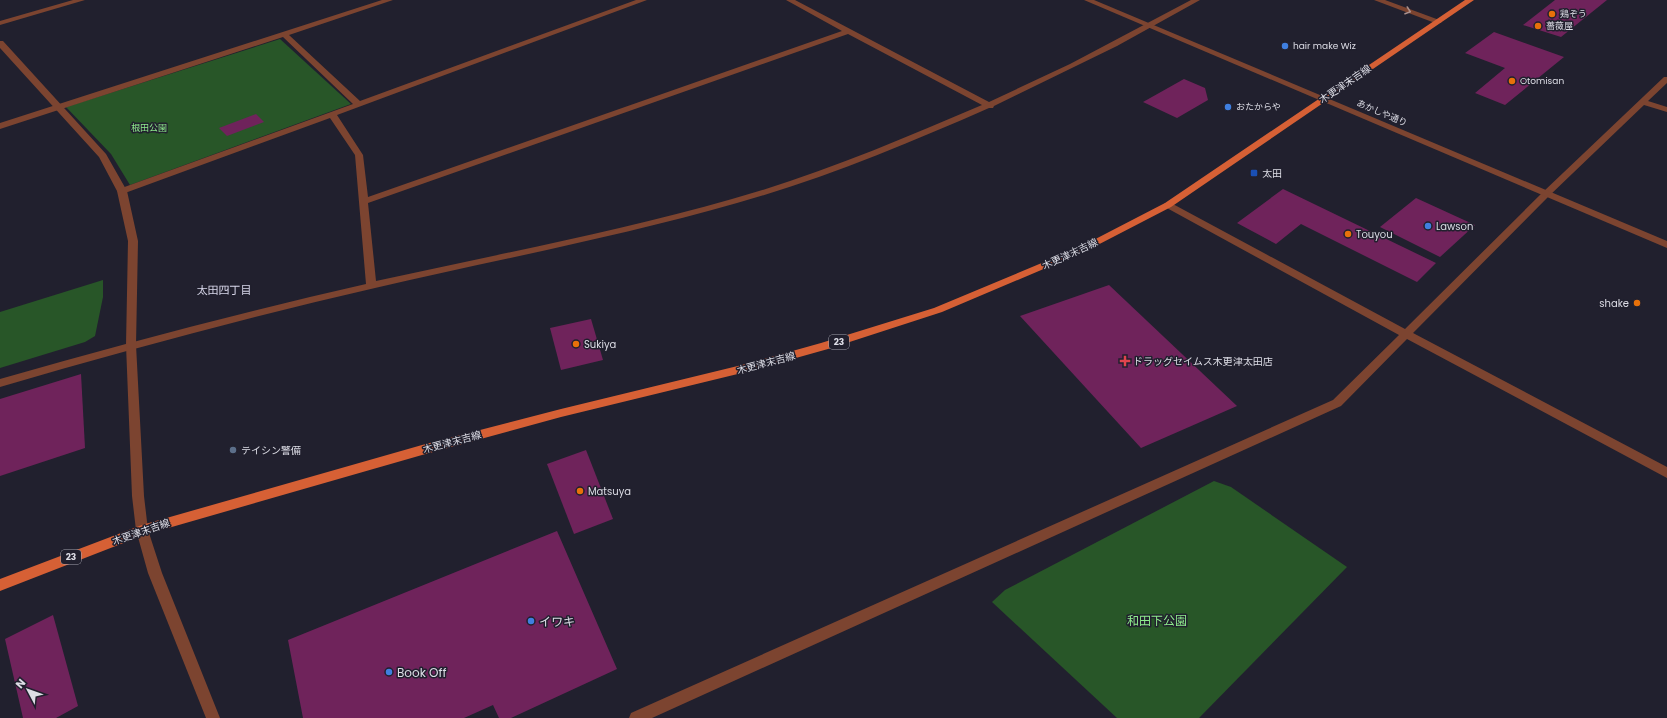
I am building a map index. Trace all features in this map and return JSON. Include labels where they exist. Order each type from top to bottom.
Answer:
[{"type":"main road","name":"木更津末吉線","points":[[0,585],[142,530],[422,450],[561,413],[750,367],[881,329],[938,310],[1020,277],[1083,249],[1168,205],[1322,99],[1470,0]]},
{"type":"street","points":[[0,23],[81,0]]},
{"type":"street","points":[[0,126],[389,0]]},
{"type":"street","points":[[122,191],[631,2],[643,0]]},
{"type":"street","points":[[790,0],[990,106]]},
{"type":"street","name":"あかしや通り","points":[[1088,0],[1667,245]]},
{"type":"street","points":[[0,383],[131,345],[371,285],[653,223],[780,187],[887,148],[990,106],[1150,26],[1196,0]]},
{"type":"street","points":[[1378,0],[1438,22]]},
{"type":"street","points":[[363,202],[849,31]]},
{"type":"street","points":[[284,34],[358,104]]},
{"type":"street","points":[[0,43],[103,156],[122,191],[133,241],[131,345],[138,496],[142,530],[155,573],[213,718]]},
{"type":"street","points":[[636,718],[1337,403],[1546,194],[1667,79]]},
{"type":"street","points":[[1643,102],[1667,110]]},
{"type":"street","points":[[332,114],[359,154],[371,285]]},
{"type":"street","points":[[1168,205],[1667,473]]},
{"type":"green space","name":"根田公園","points":[[280,39],[351,104],[130,185],[111,154],[66,107]]},
{"type":"green space","points":[[103,280],[103,297],[95,336],[85,342],[0,368],[0,312]]},
{"type":"green space","name":"和田下公園","points":[[1214,481],[1231,487],[1347,567],[1199,718],[1117,718],[992,602],[1005,590]]},
{"type":"building","points":[[1555,0],[1607,0],[1561,37],[1523,25]]},
{"type":"building","name":"Otomisan","points":[[1494,32],[1564,57],[1505,105],[1475,93],[1505,68],[1465,53]]},
{"type":"building","points":[[1184,79],[1205,88],[1208,100],[1177,118],[1143,102]]},
{"type":"building","points":[[256,114],[264,122],[227,136],[219,128]]},
{"type":"building","name":"Touyou","points":[[1283,189],[1436,263],[1417,282],[1301,224],[1276,244],[1237,223]]},
{"type":"building","name":"Lawson","points":[[1416,198],[1475,225],[1440,257],[1380,227]]},
{"type":"building","name":"ドラッグセイムス木更津太田店","points":[[1109,285],[1237,406],[1141,448],[1020,316]]},
{"type":"building","name":"Sukiya","points":[[591,319],[603,360],[561,370],[550,328]]},
{"type":"building","points":[[81,374],[85,448],[0,476],[0,399]]},
{"type":"building","name":"Matsuya","points":[[586,450],[613,519],[574,534],[547,464]]},
{"type":"building","points":[[557,531],[617,669],[511,718],[499,718],[493,705],[464,718],[303,718],[288,640]]},
{"type":"building","points":[[53,615],[78,706],[56,718],[23,718],[5,639]]},
{"type":"place","name":"鶏ぞう","points":[[1552,14]]},
{"type":"place","name":"薔薇屋","points":[[1538,26]]},
{"type":"place","name":"hair make Wiz","points":[[1285,46]]},
{"type":"place","name":"Otomisan","points":[[1512,81]]},
{"type":"place","name":"おたからや","points":[[1228,107]]},
{"type":"place","name":"太田","points":[[1254,173]]},
{"type":"place","name":"Lawson","points":[[1428,226]]},
{"type":"place","name":"Touyou","points":[[1348,234]]},
{"type":"place","name":"shake","points":[[1637,303]]},
{"type":"place","name":"Sukiya","points":[[576,344]]},
{"type":"place","name":"ドラッグセイムス木更津太田店","points":[[1125,361]]},
{"type":"place","name":"テイシン警備","points":[[233,450]]},
{"type":"place","name":"Matsuya","points":[[580,491]]},
{"type":"place","name":"イワキ","points":[[531,621]]},
{"type":"place","name":"Book Off","points":[[389,672]]},
{"type":"district","name":"太田四丁目","points":[[224,290]]}]
